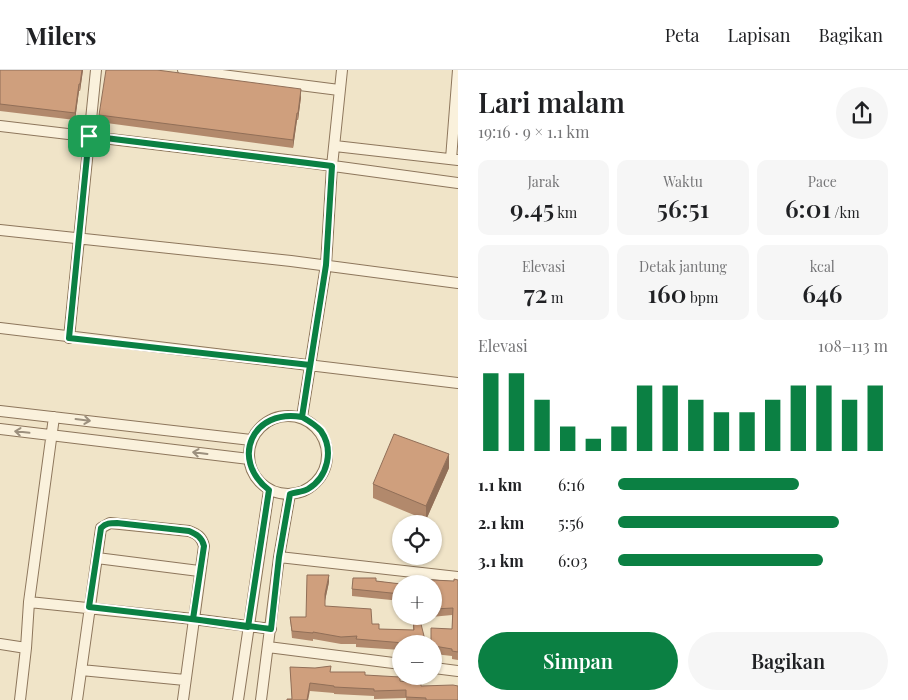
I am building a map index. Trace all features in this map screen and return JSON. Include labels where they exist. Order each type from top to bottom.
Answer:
[{"type":"street","points":[[69,338],[96,70]]},
{"type":"street","points":[[183,70],[339,90]]},
{"type":"street","points":[[302,417],[326,265],[332,166],[342,70]]},
{"type":"street","points":[[335,146],[455,159],[458,70]]},
{"type":"street","points":[[0,126],[458,183]]},
{"type":"street","points":[[0,230],[326,265],[458,283]]},
{"type":"street","points":[[0,328],[69,338],[458,383]]},
{"type":"street","points":[[0,410],[251,440]]},
{"type":"street","points":[[278,416],[302,417],[312,423],[326,441],[328,452],[327,464],[323,474],[307,490],[290,494],[269,490],[257,479],[251,469],[249,459],[251,440],[258,430],[278,416]]},
{"type":"street","points":[[20,700],[29,602],[54,417]]},
{"type":"street","points":[[0,429],[249,459]]},
{"type":"street","points":[[238,700],[269,490]]},
{"type":"street","points":[[260,700],[271,629],[279,557],[290,494]]},
{"type":"street","points":[[77,700],[101,528],[107,524],[117,523],[189,531],[196,534],[202,540],[204,546],[199,571],[183,700]]},
{"type":"street","points":[[279,557],[458,577]]},
{"type":"street","points":[[97,558],[199,571]]},
{"type":"street","points":[[29,602],[89,607],[271,629]]},
{"type":"street","points":[[0,644],[26,648]]},
{"type":"street","points":[[268,647],[392,663]]},
{"type":"street","points":[[442,669],[458,671]]},
{"type":"street","points":[[81,670],[185,680]]},
{"type":"building","points":[[0,70],[82,70],[75,113],[0,104]]},
{"type":"building","points":[[106,70],[157,70],[301,89],[293,140],[99,115]]},
{"type":"building","points":[[394,434],[449,454],[426,506],[373,484]]},
{"type":"building","points":[[307,575],[329,575],[325,594],[325,606],[371,609],[372,624],[379,624],[379,629],[414,630],[414,625],[421,625],[424,635],[392,635],[392,642],[356,639],[357,636],[341,637],[313,632],[292,631],[290,617],[306,617]]},
{"type":"building","points":[[353,578],[376,578],[376,581],[392,583],[392,593],[352,589]]},
{"type":"building","points":[[454,579],[458,580],[458,652],[442,647],[442,635],[431,635],[431,628],[452,629],[453,608],[442,609],[442,580],[454,581]]},
{"type":"building","points":[[331,666],[330,672],[365,672],[365,675],[392,677],[392,685],[458,686],[458,700],[426,700],[426,698],[406,697],[406,690],[374,691],[374,689],[334,687],[310,683],[307,700],[287,700],[292,699],[290,667],[315,668]]},
{"type":"route","points":[[89,136],[69,338],[310,365],[302,417],[278,416],[267,422],[251,440],[249,449],[251,469],[257,479],[269,490],[248,627],[193,619],[204,546],[202,540],[196,534],[189,531],[117,523],[104,525],[101,528],[89,607],[248,627],[271,629],[279,557],[290,494],[307,490],[316,483],[323,474],[327,464],[328,452],[326,441],[320,431],[302,417],[326,265],[332,166],[89,136]]}]
